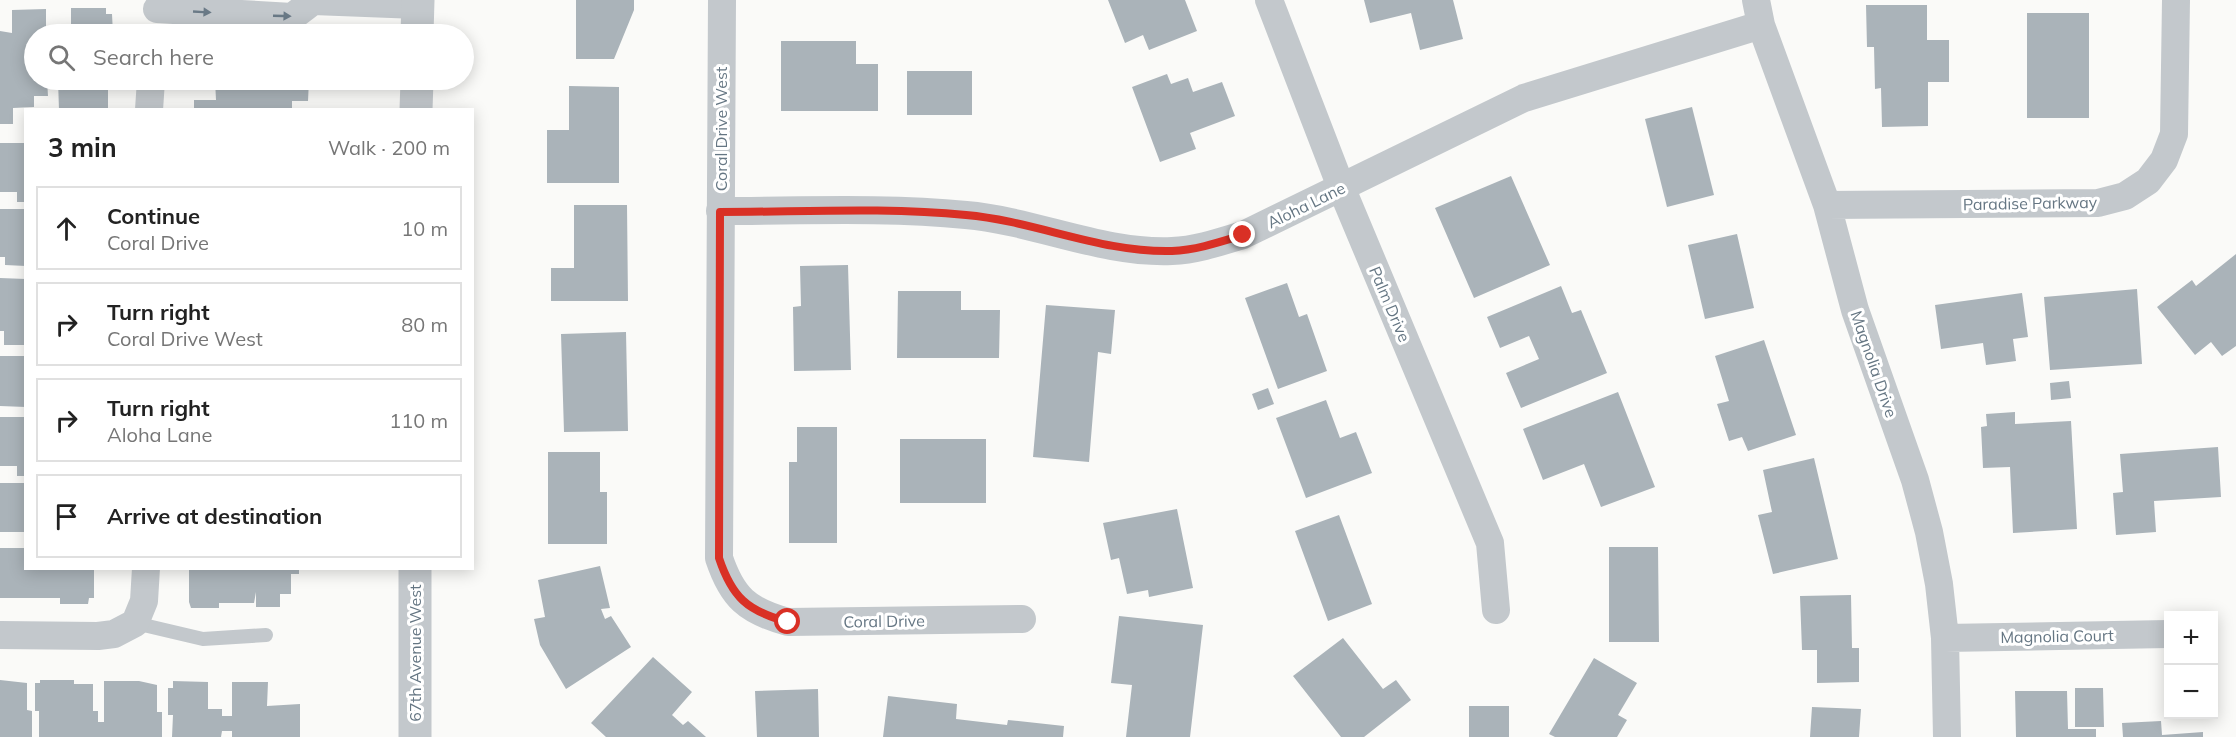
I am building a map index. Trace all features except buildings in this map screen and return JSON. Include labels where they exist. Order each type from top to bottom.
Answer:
[{"type":"street","name":"Coral Drive West","points":[[722,0],[719,558],[727,582],[742,602],[750,607]]},
{"type":"street","name":"Palm Drive","points":[[1269,0],[1341,188],[1490,543],[1496,610]]},
{"type":"street","name":"Paradise Parkway","points":[[1827,205],[2098,203],[2125,196],[2148,182],[2164,160],[2174,134],[2176,0]]},
{"type":"street","points":[[156,15],[247,7],[292,17],[312,1],[418,13]]},
{"type":"street","name":"Aloha Lane","points":[[720,212],[923,212],[969,215],[1137,250],[1173,251],[1209,246],[1243,235],[1524,98],[1759,12]]},
{"type":"street","name":"Magnolia Drive","points":[[1759,12],[1827,205],[1855,310],[1915,480],[1935,563],[1945,638],[1947,737]]},
{"type":"street","points":[[149,108],[150,90]]},
{"type":"street","points":[[416,108],[417,90]]},
{"type":"street","points":[[0,635],[98,636],[114,634],[135,623],[144,601],[146,570]]},
{"type":"street","name":"67th Avenue West","points":[[415,570],[415,737]]},
{"type":"street","name":"Coral Drive","points":[[750,607],[763,615],[788,622],[1022,619]]},
{"type":"street","name":"Magnolia Court","points":[[1945,638],[2164,634]]},
{"type":"lane","points":[[135,623],[203,639],[266,635]]},
{"type":"route","points":[[788,622],[763,615],[742,602],[727,582],[719,558],[720,212],[923,212],[969,215],[1137,250],[1173,251],[1209,246],[1243,235]]}]
